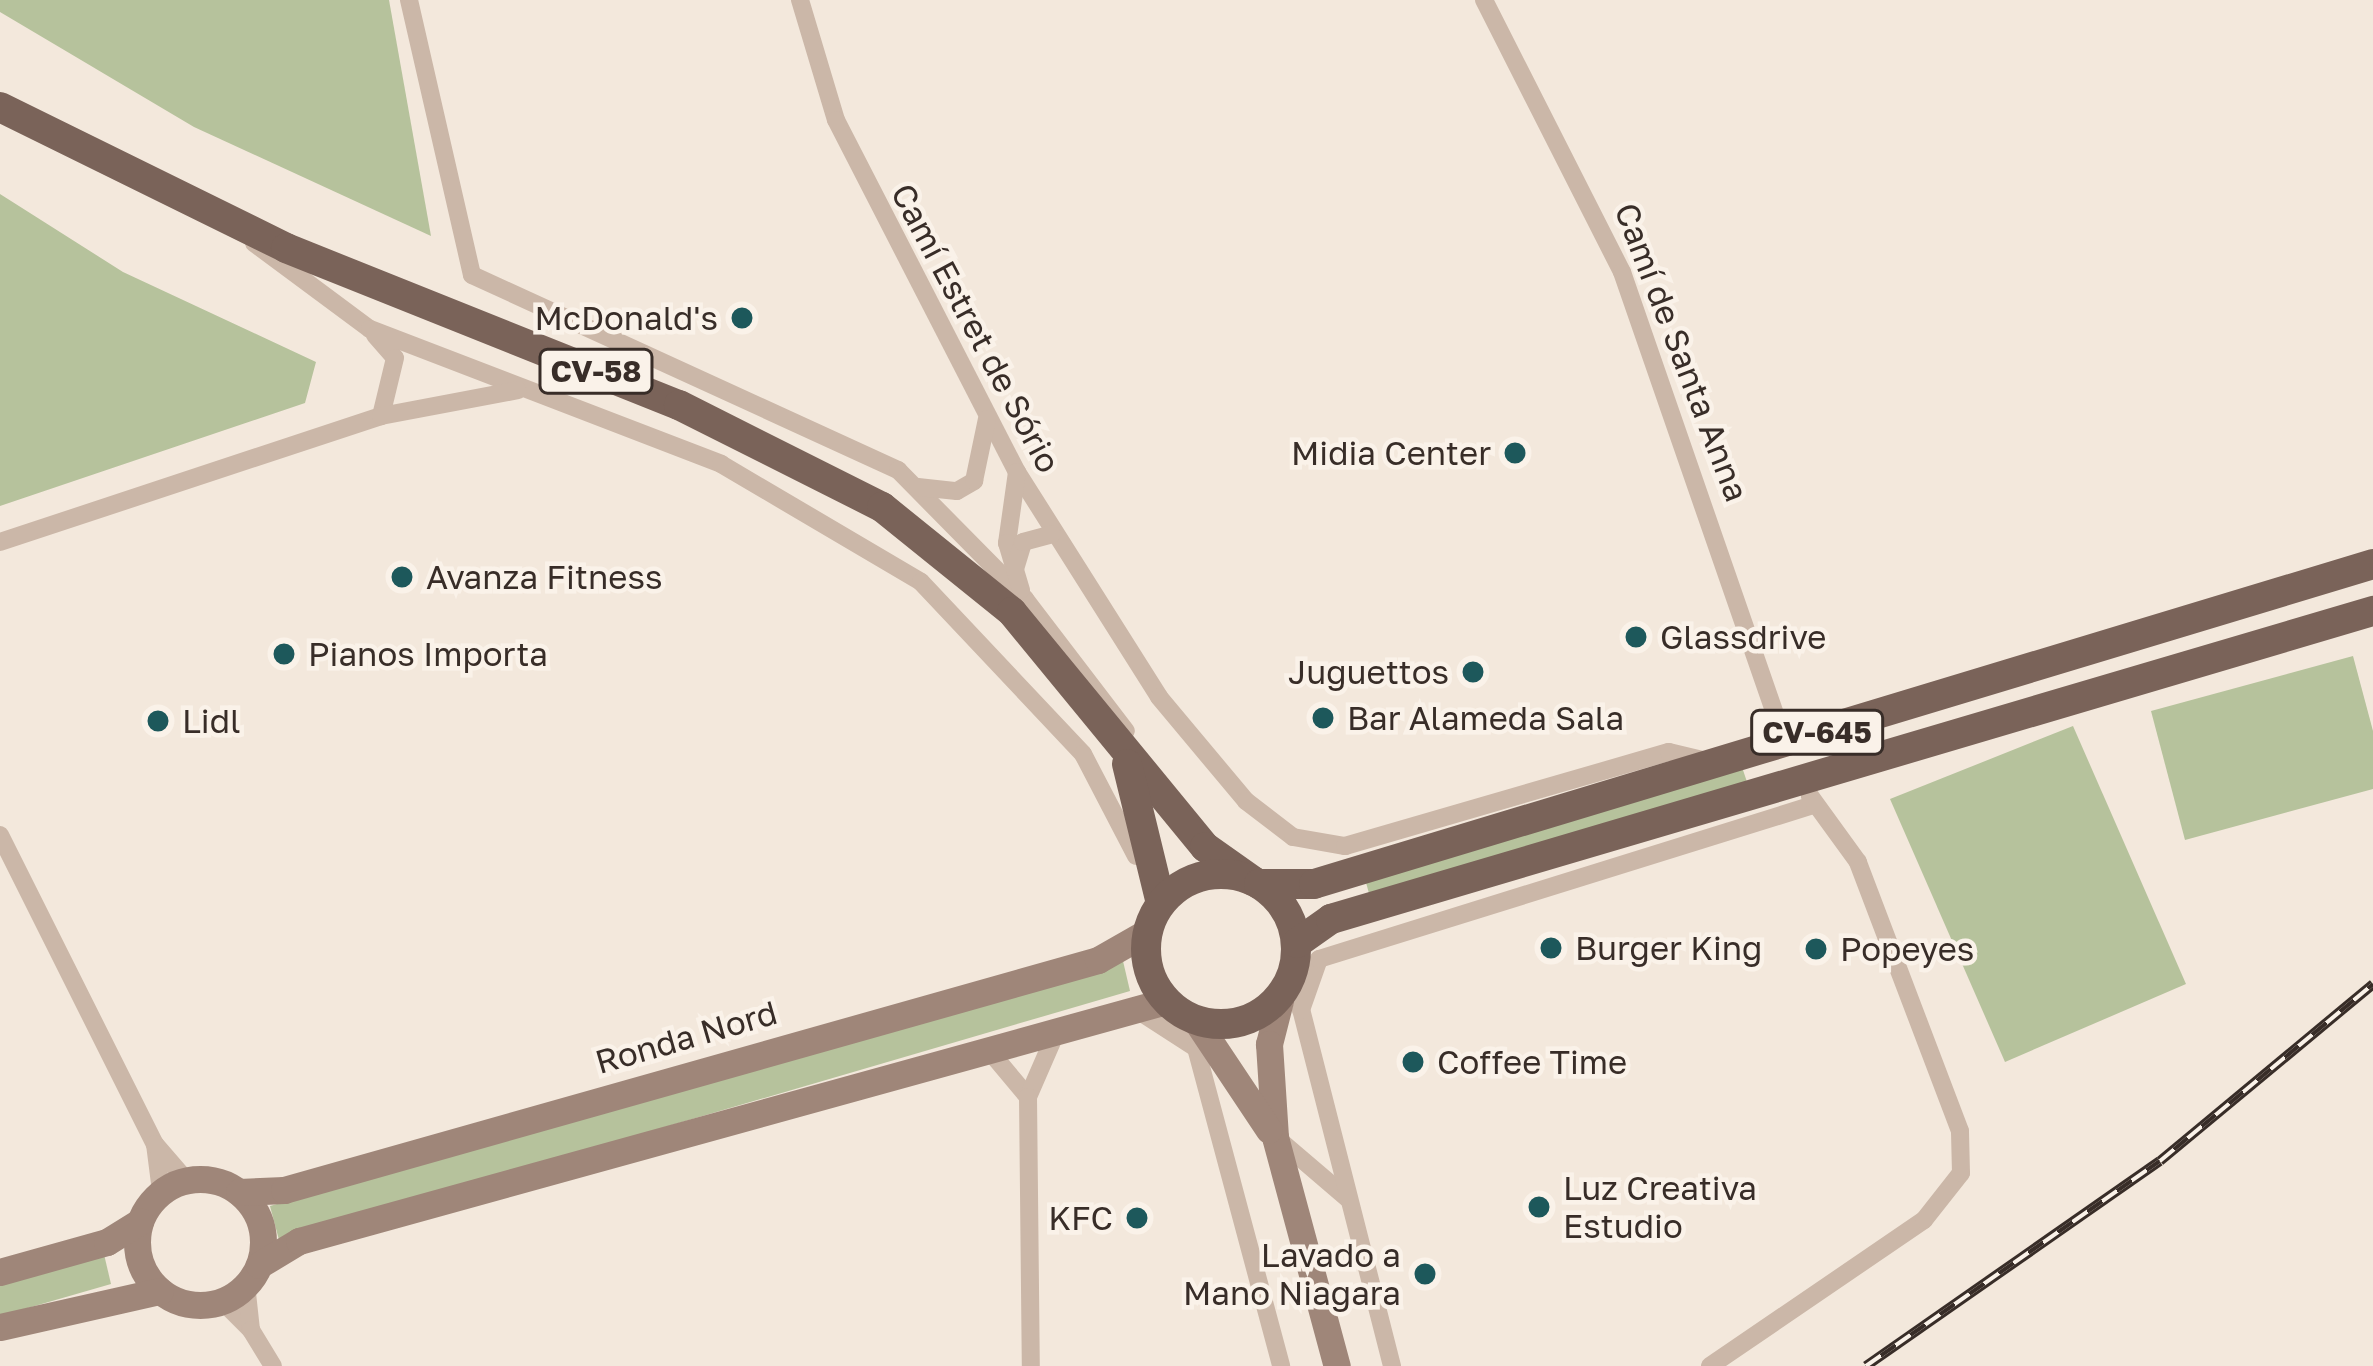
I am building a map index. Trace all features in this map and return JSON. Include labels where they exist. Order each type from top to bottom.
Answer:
[{"type":"main road","name":"CV-58","points":[[0,107],[227,220],[846,485],[975,576],[1147,773],[1205,847],[1256,882]]},
{"type":"main road","name":"CV-645","points":[[1152,920],[1196,878],[1314,884],[2373,565]]},
{"type":"main road","name":"CV-645","points":[[1311,948],[1388,902],[1808,792],[2373,611]]},
{"type":"main road","name":"CV-58","points":[[1118,741],[1151,830],[1152,920]]},
{"type":"main road","points":[[1256,882],[1311,948],[1282,993],[1269,1044],[1277,1144],[1337,1366]]},
{"type":"main road","points":[[1152,920],[1166,1000]]},
{"type":"main road","name":"Ronda Nord","points":[[239,1192],[284,1190],[1098,960],[1152,920]]},
{"type":"main road","points":[[1195,1019],[1243,1021],[1282,993]]},
{"type":"main road","points":[[0,1328],[160,1291],[222,1301],[299,1240],[1061,1023],[1166,1000],[1195,1019],[1277,1144]]},
{"type":"main road","name":"CV-645","points":[[174,1185],[239,1192]]},
{"type":"main road","points":[[0,1272],[107,1242],[140,1221],[174,1185]]},
{"type":"main road","points":[[239,1192],[261,1225],[252,1275]]},
{"type":"main road","points":[[140,1221],[139,1259],[160,1291]]},
{"type":"street","points":[[409,0],[463,250],[482,285],[738,388],[918,487],[1025,599],[1147,773]]},
{"type":"street","name":"Camí Estret de Sório","points":[[800,0],[836,120],[1017,472],[1138,664],[1246,801],[1317,847],[1669,752],[1716,764]]},
{"type":"street","name":"Camí de Santa Anna","points":[[1484,0],[1622,272],[1785,742]]},
{"type":"street","points":[[227,220],[370,329],[395,358],[381,416]]},
{"type":"street","points":[[370,329],[775,491],[949,604],[1100,779],[1133,844],[1152,920]]},
{"type":"street","points":[[0,542],[381,416],[523,389]]},
{"type":"street","points":[[918,487],[974,481],[987,414]]},
{"type":"street","points":[[1017,472],[1007,532],[1025,599]]},
{"type":"street","points":[[1015,574],[1023,542],[1052,534]]},
{"type":"street","points":[[1392,1366],[1301,1010],[1311,948],[1430,921],[1808,792],[1858,862],[1960,1130],[1957,1187],[1711,1366]]},
{"type":"street","points":[[0,835],[174,1185]]},
{"type":"street","points":[[1388,902],[1430,921]]},
{"type":"street","points":[[1130,1006],[1196,1048],[1281,1366]]},
{"type":"street","points":[[1031,1366],[1028,1096],[1061,1023]]},
{"type":"street","points":[[983,1045],[1011,1063],[1028,1096]]},
{"type":"street","points":[[1277,1144],[1347,1198]]},
{"type":"street","points":[[251,1330],[252,1275]]},
{"type":"street","points":[[222,1301],[251,1330],[273,1366]]},
{"type":"green space","points":[[0,0],[389,0],[431,236],[194,127],[0,12]]},
{"type":"green space","points":[[0,194],[123,272],[316,362],[305,403],[0,506]]},
{"type":"green space","points":[[2353,656],[2373,731],[2373,789],[2185,840],[2151,711]]},
{"type":"green space","points":[[2073,726],[2186,984],[2005,1062],[1890,799]]},
{"type":"green space","points":[[1742,767],[1748,785],[1370,897],[1365,879]]},
{"type":"green space","points":[[1123,961],[1130,991],[279,1240],[270,1206]]},
{"type":"green space","points":[[103,1250],[111,1284],[0,1316],[0,1281]]},
{"type":"railway","points":[[1866,1366],[2160,1161],[2373,984]]},
{"type":"place","name":"McDonald's","points":[[742,318]]},
{"type":"place","name":"Midia Center","points":[[1515,453]]},
{"type":"place","name":"Avanza Fitness","points":[[402,577]]},
{"type":"place","name":"Glassdrive","points":[[1636,637]]},
{"type":"place","name":"Pianos Importa","points":[[284,654]]},
{"type":"place","name":"Juguettos","points":[[1473,672]]},
{"type":"place","name":"Bar Alameda Sala","points":[[1323,718]]},
{"type":"place","name":"Lidl","points":[[158,721]]},
{"type":"place","name":"Burger King","points":[[1551,948]]},
{"type":"place","name":"Popeyes","points":[[1816,949]]},
{"type":"place","name":"Coffee Time","points":[[1413,1062]]},
{"type":"place","name":"Luz Creativa Estudio","points":[[1539,1207]]},
{"type":"place","name":"KFC","points":[[1137,1218]]},
{"type":"place","name":"Lavado a Mano Niagara","points":[[1425,1274]]}]
